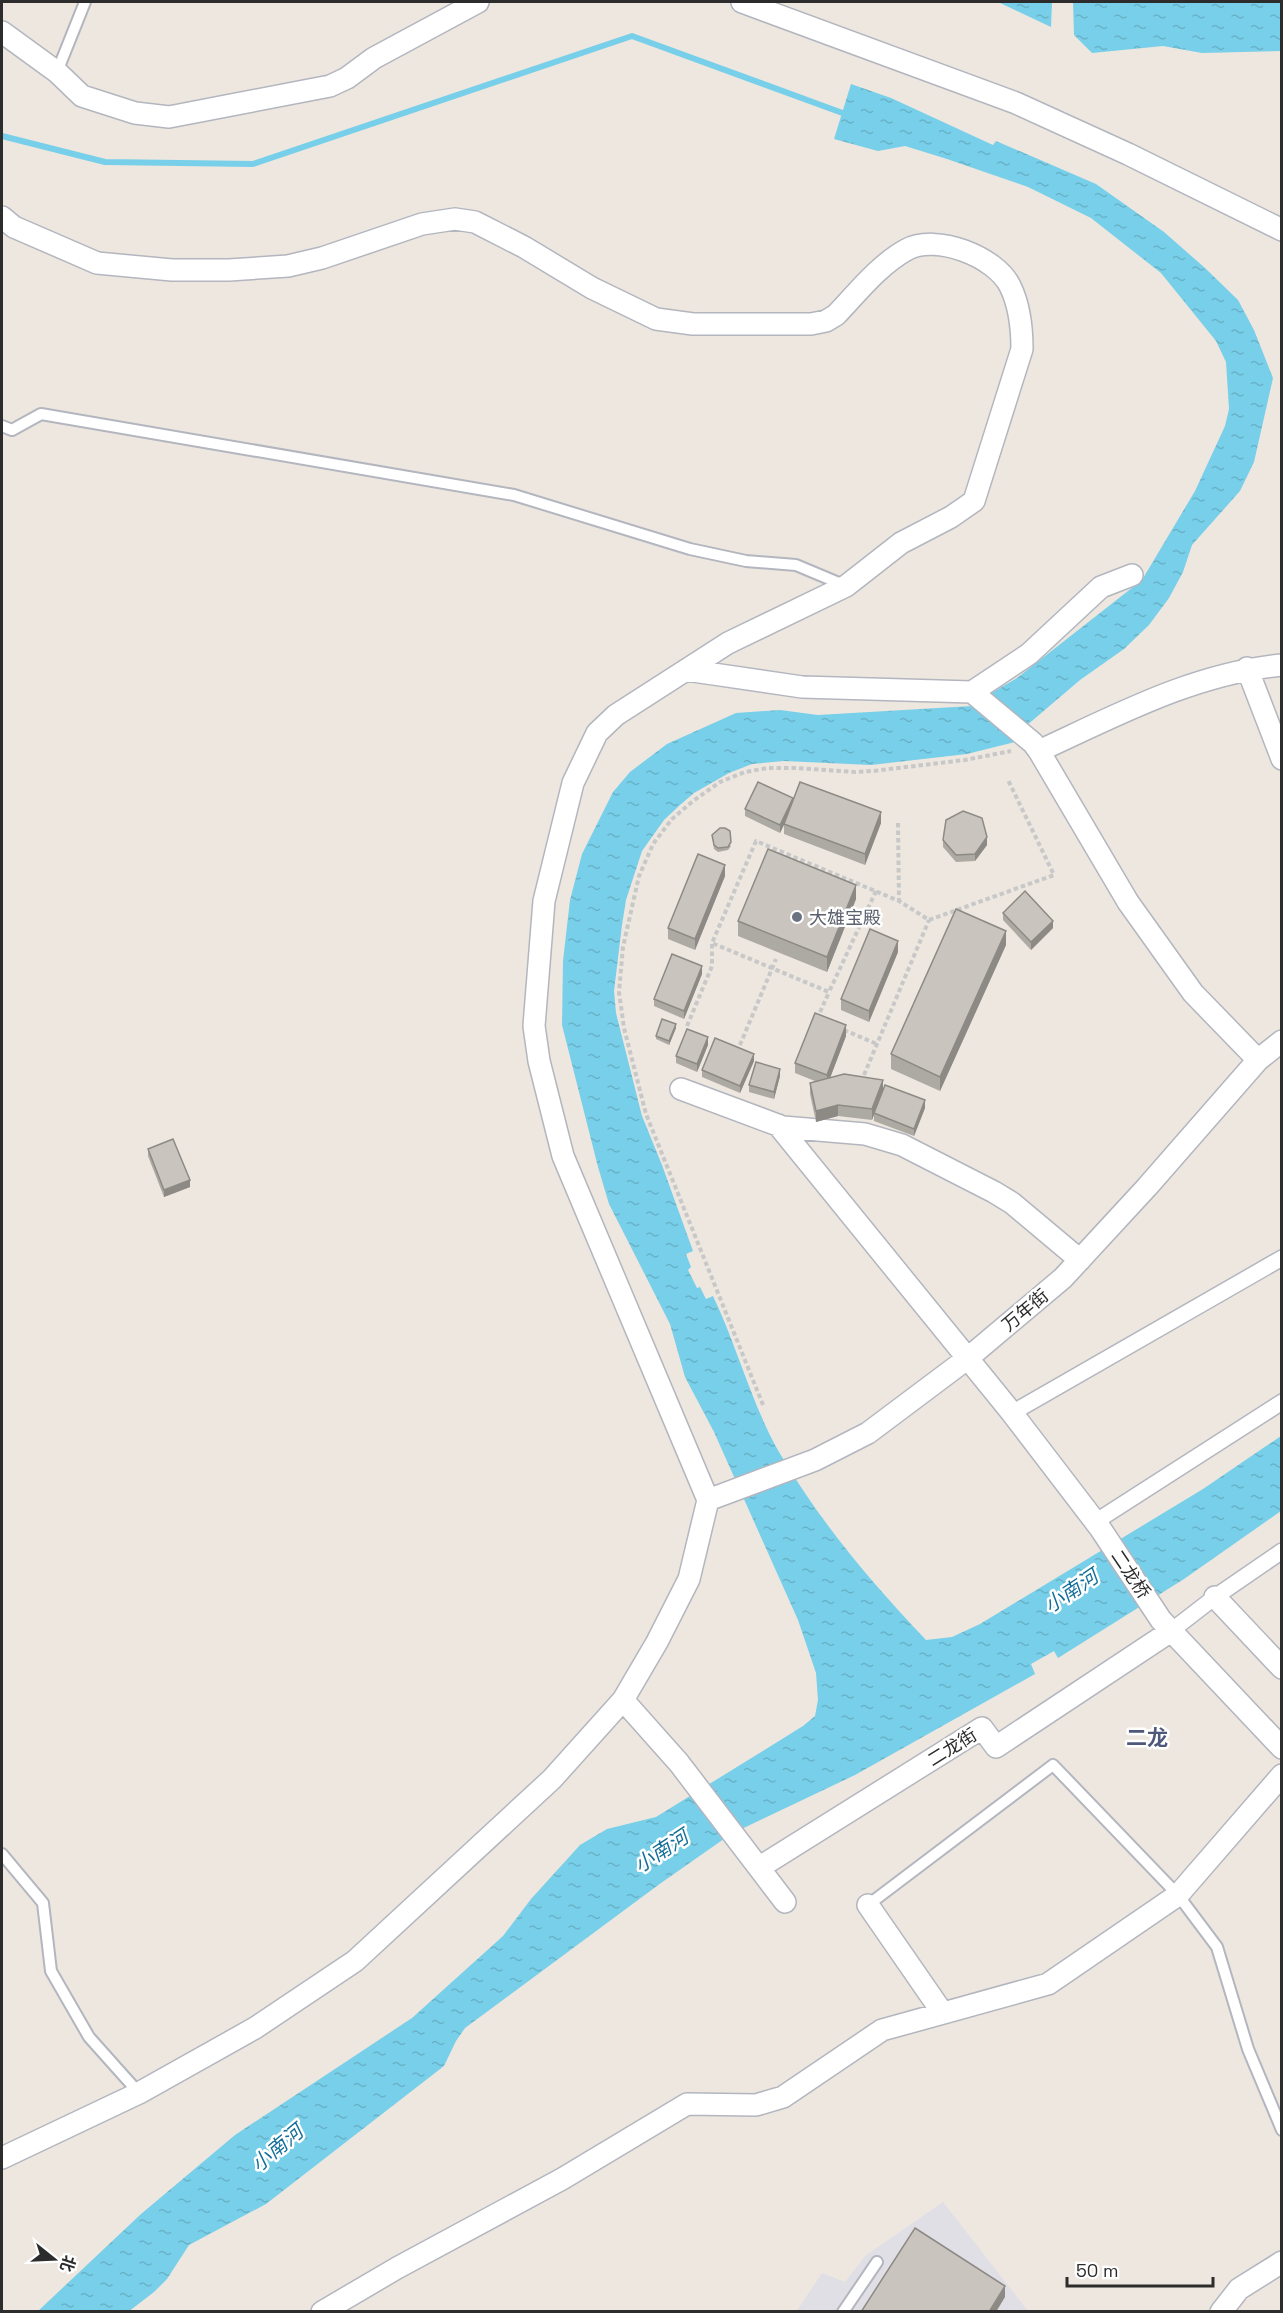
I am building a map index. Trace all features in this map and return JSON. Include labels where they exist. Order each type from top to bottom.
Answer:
[{"type":"street","points":[[2,32],[57,72],[82,96],[135,113],[169,117],[330,86],[347,78],[374,58],[478,2]]},
{"type":"street","points":[[742,2],[1016,103],[1128,154],[1281,230]]},
{"type":"street","points":[[2,217],[14,227],[97,263],[184,270],[288,266],[322,258],[422,224],[455,219],[475,222],[524,247],[592,288],[641,312],[656,319],[693,324],[811,324],[826,321],[836,315],[875,274],[907,249],[930,243],[952,246],[1002,273],[1011,287],[1022,325],[1022,349],[974,501],[951,518],[900,543],[846,586],[728,644],[616,715],[602,728],[588,748],[573,783],[544,901],[534,1026],[539,1061],[563,1156],[708,1500],[689,1579],[657,1642],[623,1700],[552,1779],[356,1961],[255,2028],[139,2093],[2,2158]]},
{"type":"street","points":[[686,670],[802,687],[972,692],[1029,654],[1101,587],[1132,575]]},
{"type":"street","points":[[1030,748],[1150,700],[1247,668],[1281,665]]},
{"type":"street","points":[[1247,668],[1281,759]]},
{"type":"street","points":[[972,692],[1030,748],[1135,912],[1193,993],[1258,1060]]},
{"type":"street","name":"万年街","points":[[708,1500],[814,1460],[868,1433],[968,1358],[1063,1278],[1147,1187],[1258,1060],[1281,1041]]},
{"type":"street","points":[[681,1089],[778,1125],[865,1134],[902,1145],[1012,1203],[1080,1260]]},
{"type":"street","name":"二龙桥","points":[[778,1125],[1012,1413],[1097,1525],[1166,1626],[1281,1748]]},
{"type":"street","points":[[1012,1413],[1281,1258]]},
{"type":"street","points":[[1097,1525],[1281,1402]]},
{"type":"street","points":[[1166,1626],[1215,1597],[1281,1551]]},
{"type":"street","points":[[1215,1597],[1281,1668]]},
{"type":"street","name":"二龙街","points":[[760,1867],[982,1728],[996,1747],[1166,1626]]},
{"type":"street","points":[[623,1700],[679,1763],[785,1902]]},
{"type":"street","points":[[322,2312],[397,2268],[562,2179],[687,2104],[756,2105],[783,2097],[882,2030],[1048,1984],[1178,1895],[1281,1775]]},
{"type":"street","points":[[868,1905],[942,2012]]},
{"type":"street","points":[[1221,2312],[1239,2289],[1281,2262]]},
{"type":"lane","points":[[57,72],[86,2]]},
{"type":"lane","points":[[2,426],[12,430],[41,414],[514,495],[690,549],[746,561],[796,565],[846,586]]},
{"type":"lane","points":[[868,1905],[1053,1766],[1178,1895],[1217,1947],[1248,2049],[1281,2130]]},
{"type":"lane","points":[[2,1854],[43,1903],[51,1971],[89,2037],[139,2093]]},
{"type":"lane","points":[[843,2312],[877,2262]]},
{"type":"path","points":[[763,1405],[646,1114],[624,1028],[619,992],[620,981],[628,919],[639,876],[653,844],[672,819],[720,782],[745,772],[768,768],[873,771],[965,760],[1030,748]]},
{"type":"path","points":[[864,1075],[929,920],[1054,876],[1008,780]]},
{"type":"path","points":[[898,823],[900,901]]},
{"type":"path","points":[[687,1026],[712,966],[712,943],[756,841],[900,901],[929,920]]},
{"type":"path","points":[[827,1023],[817,1019],[876,891]]},
{"type":"path","points":[[712,943],[829,992]]},
{"type":"path","points":[[733,1061],[776,959]]},
{"type":"path","points":[[837,1027],[877,1044]]},
{"type":"shaded area","points":[[943,2202],[1028,2311],[796,2312],[822,2273],[845,2282],[865,2256]]},
{"type":"water","points":[[998,2],[1052,2],[1051,27]]},
{"type":"water","points":[[1073,2],[1281,2],[1281,51],[1202,53],[1163,46],[1092,53],[1074,35]]},
{"type":"water","points":[[851,84],[891,98],[993,145],[996,141],[1096,184],[1164,232],[1238,300],[1254,330],[1273,378],[1254,462],[1240,491],[1192,545],[1183,572],[1169,598],[1149,625],[1124,649],[1080,680],[1026,726],[988,695],[1017,678],[1142,580],[1195,491],[1225,426],[1229,409],[1226,362],[1216,341],[1161,273],[1091,218],[1028,187],[905,146],[878,151],[834,139]]},
{"type":"water","name":"小南河","points":[[972,706],[1015,742],[967,754],[871,765],[784,761],[752,764],[729,773],[694,793],[664,820],[642,851],[626,900],[614,991],[616,1013],[642,1116],[693,1251],[686,1254],[691,1267],[688,1270],[697,1288],[700,1287],[706,1299],[713,1296],[769,1434],[795,1478],[847,1550],[926,1640],[952,1637],[980,1624],[1203,1489],[1281,1436],[1281,1511],[1184,1579],[1058,1658],[1054,1651],[1031,1664],[1035,1674],[855,1775],[731,1834],[465,2028],[444,2066],[266,2204],[189,2245],[167,2279],[128,2312],[37,2312],[141,2214],[235,2135],[412,2018],[503,1936],[531,1899],[580,1845],[607,1829],[656,1817],[803,1726],[815,1716],[818,1700],[816,1673],[798,1620],[714,1432],[685,1377],[670,1324],[609,1204],[562,1025],[563,961],[570,900],[582,854],[613,792],[630,772],[667,744],[736,713],[780,710],[818,715]]},
{"type":"building","points":[[758,782],[793,798],[780,825],[745,809]]},
{"type":"building","points":[[800,782],[881,812],[865,854],[784,824]]},
{"type":"building","points":[[963,811],[982,818],[987,837],[975,854],[956,855],[943,840],[946,820]]},
{"type":"building","points":[[720,828],[730,831],[731,842],[728,847],[718,848],[714,845],[712,835]]},
{"type":"building","name":"大雄宝殿","points":[[768,849],[856,885],[827,957],[738,921]]},
{"type":"building","points":[[698,854],[725,865],[695,939],[668,928]]},
{"type":"building","points":[[1025,891],[1053,921],[1031,942],[1003,913]]},
{"type":"building","points":[[956,909],[1006,931],[940,1077],[891,1054]]},
{"type":"building","points":[[870,929],[898,941],[869,1011],[841,999]]},
{"type":"building","points":[[672,954],[702,966],[684,1011],[654,999]]},
{"type":"building","points":[[815,1013],[846,1025],[827,1075],[795,1063]]},
{"type":"building","points":[[662,1019],[676,1024],[669,1041],[656,1036]]},
{"type":"building","points":[[687,1029],[708,1037],[697,1064],[676,1056]]},
{"type":"building","points":[[715,1038],[754,1054],[740,1086],[702,1070]]},
{"type":"building","points":[[756,1062],[780,1069],[774,1092],[749,1085]]},
{"type":"building","points":[[844,1074],[883,1080],[872,1109],[838,1105],[816,1111],[810,1083]]},
{"type":"building","points":[[885,1085],[925,1100],[914,1129],[874,1113]]},
{"type":"building","points":[[173,1139],[190,1180],[164,1190],[148,1149]]},
{"type":"building","points":[[915,2228],[1005,2286],[989,2312],[861,2312]]},
{"type":"waterway","points":[[2,136],[105,162],[253,164],[632,36],[848,115]]},
{"type":"place","name":"大雄宝殿","points":[[797,917]]},
{"type":"district","name":"二龙","points":[[1147,1737]]}]
